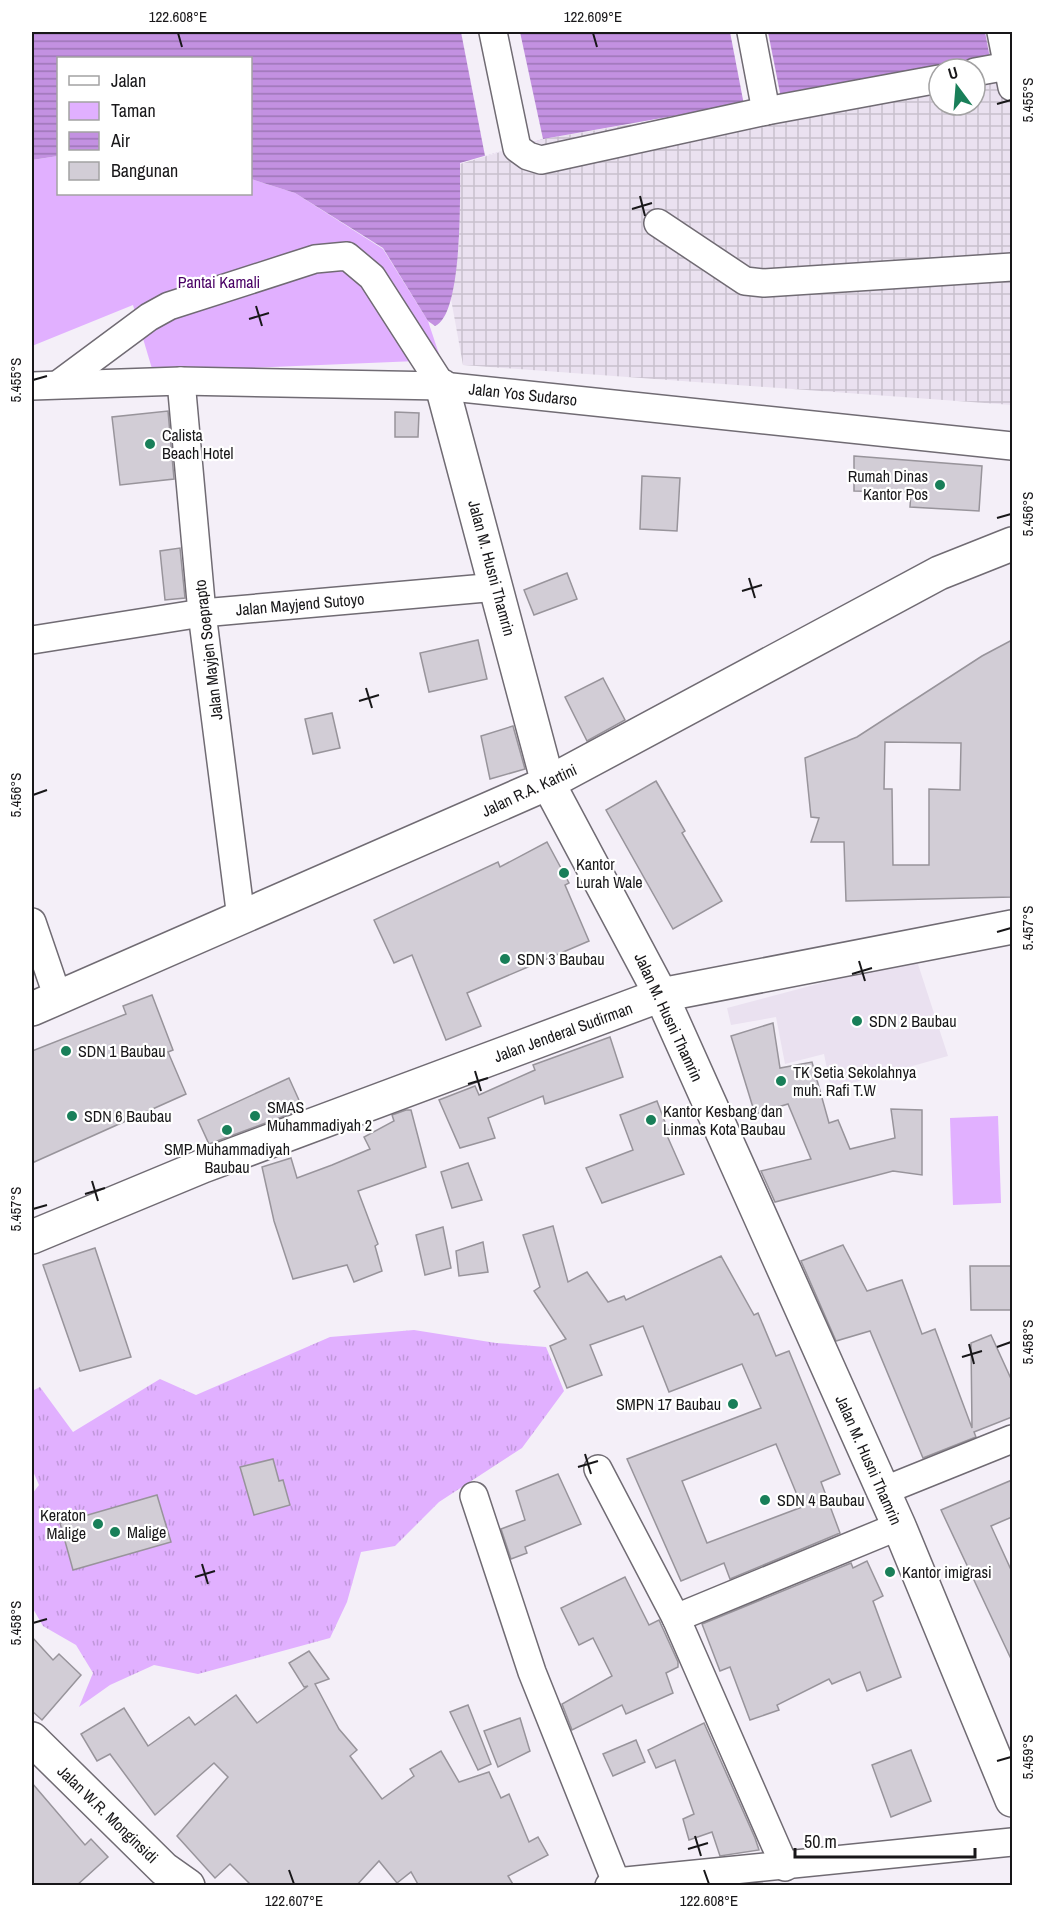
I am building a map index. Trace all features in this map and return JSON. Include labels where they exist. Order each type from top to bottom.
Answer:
[{"type":"main road","name":"Jalan M. Husni Thamrin","points":[[442,386],[548,783],[661,995],[899,1527],[1012,1800]]},
{"type":"main road","name":"Jalan R.A. Kartini","points":[[44,1004],[548,783],[939,573],[1012,544]]},
{"type":"main road","name":"Jalan Jenderal Sudirman","points":[[32,1237],[203,1166],[661,995],[1012,927]]},
{"type":"main road","name":"Jalan W.R. Monginsidi","points":[[32,1739],[164,1869],[188,1886]]},
{"type":"street","points":[[493,32],[517,147],[528,156],[541,160],[766,111],[927,81]]},
{"type":"street","points":[[751,32],[766,111]]},
{"type":"street","points":[[987,73],[1010,76],[1001,32]]},
{"type":"street","points":[[658,223],[745,281],[764,283],[1012,267]]},
{"type":"street","points":[[60,383],[149,317],[170,306],[315,259],[347,256],[372,277],[442,386]]},
{"type":"street","name":"Jalan Yos Sudarso","points":[[32,386],[60,383],[181,381],[442,386],[1012,446]]},
{"type":"street","name":"Jalan Mayjen Soeprapto","points":[[181,381],[202,613],[241,918]]},
{"type":"street","name":"Jalan Mayjend Sutoyo","points":[[32,640],[202,613],[497,587]]},
{"type":"street","points":[[32,922],[44,1004]]},
{"type":"street","points":[[883,1491],[1012,1439]]},
{"type":"street","points":[[598,1469],[675,1618],[785,1867]]},
{"type":"street","points":[[474,1496],[532,1672],[612,1884],[1012,1842]]},
{"type":"street","points":[[675,1618],[899,1527]]},
{"type":"shaded area","points":[[985,32],[1012,32],[1012,405],[463,365],[451,299],[459,243],[460,164],[543,139],[927,75],[927,117],[987,117],[987,65],[990,64]]},
{"type":"shaded area","name":"SDN 2 Baubau","points":[[916,958],[948,1056],[831,1089],[824,1054],[785,1064],[776,1017],[731,1025],[727,1008]]},
{"type":"green space","name":"Pantai Kamali","points":[[57,156],[57,195],[252,195],[252,179],[295,193],[383,249],[428,321],[441,360],[153,372],[133,305],[32,346],[32,160]]},
{"type":"green space","points":[[998,1116],[1001,1203],[953,1205],[950,1118]]},
{"type":"green space","points":[[414,1330],[496,1343],[546,1347],[564,1391],[522,1448],[439,1502],[395,1546],[361,1552],[347,1602],[330,1638],[198,1674],[154,1665],[110,1685],[79,1707],[93,1673],[76,1645],[43,1626],[32,1607],[32,1494],[39,1485],[32,1469],[32,1391],[40,1387],[73,1432],[160,1379],[196,1395],[330,1337]]},
{"type":"water","points":[[32,32],[985,32],[991,64],[987,64],[987,57],[927,57],[927,71],[543,139],[460,163],[458,252],[455,278],[451,300],[444,317],[435,326],[428,321],[383,248],[295,193],[252,179],[252,57],[57,57],[57,156],[32,160]]},
{"type":"pier","points":[[461,32],[520,32],[543,139],[485,156]]},
{"type":"pier","points":[[730,32],[768,32],[781,98],[744,105]]},
{"type":"building","points":[[168,411],[174,479],[120,485],[112,417]]},
{"type":"building","points":[[395,412],[419,413],[418,437],[395,437]]},
{"type":"building","points":[[854,456],[982,466],[979,511],[910,507],[911,492],[854,491]]},
{"type":"building","points":[[642,476],[680,478],[677,531],[640,529]]},
{"type":"building","points":[[180,548],[185,598],[165,600],[160,551]]},
{"type":"building","points":[[567,573],[577,599],[534,615],[524,590]]},
{"type":"building","points":[[478,640],[487,679],[429,692],[420,653]]},
{"type":"building","points":[[1012,640],[1012,897],[846,901],[844,842],[811,842],[819,818],[811,817],[805,758],[857,737],[982,656]],"holes":[[[885,742],[961,743],[960,790],[929,789],[929,865],[893,865],[892,789],[884,789]]]},
{"type":"building","points":[[603,678],[625,720],[587,741],[565,697]]},
{"type":"building","points":[[332,713],[340,748],[313,754],[305,719]]},
{"type":"building","points":[[513,726],[525,769],[490,779],[481,736]]},
{"type":"building","points":[[656,781],[685,831],[682,833],[722,901],[673,929],[606,810]]},
{"type":"building","points":[[547,842],[569,883],[565,885],[589,941],[467,993],[481,1026],[446,1040],[412,955],[394,963],[374,920],[498,862],[500,867]]},
{"type":"building","points":[[152,995],[173,1050],[168,1052],[186,1094],[32,1163],[32,1051],[126,1014],[123,1006]]},
{"type":"building","points":[[773,1023],[780,1068],[812,1062],[829,1123],[838,1120],[850,1149],[895,1138],[891,1109],[922,1110],[922,1175],[893,1171],[775,1202],[761,1171],[811,1159],[788,1104],[755,1114],[731,1036]]},
{"type":"building","points":[[610,1037],[623,1077],[545,1104],[543,1096],[488,1118],[495,1138],[460,1148],[439,1100],[475,1086],[479,1095],[535,1070],[533,1065]]},
{"type":"building","points":[[289,1078],[303,1109],[209,1144],[198,1120]]},
{"type":"building","points":[[657,1101],[668,1130],[665,1131],[684,1174],[602,1203],[586,1168],[633,1150],[620,1115]]},
{"type":"building","points":[[411,1110],[426,1167],[358,1191],[378,1244],[375,1246],[382,1271],[354,1282],[347,1265],[293,1279],[274,1221],[262,1167],[291,1158],[297,1178],[332,1165],[370,1149],[364,1137],[394,1121],[392,1115]]},
{"type":"building","points":[[468,1163],[482,1200],[452,1208],[441,1172]]},
{"type":"building","points":[[553,1226],[568,1282],[587,1272],[608,1302],[624,1296],[626,1300],[721,1256],[754,1315],[758,1313],[776,1356],[789,1351],[840,1474],[821,1482],[840,1533],[730,1579],[724,1563],[681,1581],[627,1459],[761,1408],[742,1364],[669,1392],[643,1326],[590,1345],[602,1375],[567,1388],[550,1346],[566,1339],[534,1291],[540,1287],[523,1235]],"holes":[[[776,1444],[802,1507],[707,1543],[682,1481]]]},
{"type":"building","points":[[443,1227],[451,1268],[425,1275],[416,1235]]},
{"type":"building","points":[[483,1242],[488,1272],[459,1276],[456,1251]]},
{"type":"building","points":[[843,1245],[867,1291],[902,1280],[922,1334],[935,1329],[972,1428],[971,1343],[991,1335],[1012,1381],[1012,1417],[974,1432],[976,1437],[923,1458],[870,1331],[836,1341],[801,1261]]},
{"type":"building","points":[[95,1248],[131,1357],[80,1371],[43,1265]]},
{"type":"building","points":[[970,1266],[1012,1266],[1012,1310],[971,1310]]},
{"type":"building","points":[[273,1459],[279,1481],[283,1480],[290,1505],[254,1515],[240,1467]]},
{"type":"building","points":[[558,1474],[581,1524],[525,1547],[527,1553],[511,1559],[501,1529],[525,1520],[516,1491]]},
{"type":"building","points":[[1012,1480],[1012,1517],[991,1526],[1012,1572],[1012,1661],[941,1510]]},
{"type":"building","name":"Malige","points":[[157,1495],[171,1542],[73,1570],[60,1523]]},
{"type":"building","points":[[867,1561],[883,1596],[873,1601],[901,1677],[867,1691],[860,1672],[832,1684],[829,1679],[777,1705],[779,1710],[750,1720],[730,1667],[720,1671],[702,1624],[851,1563],[853,1568]]},
{"type":"building","points":[[625,1577],[649,1625],[659,1620],[678,1662],[678,1667],[666,1673],[673,1693],[626,1714],[622,1705],[572,1730],[562,1704],[612,1676],[593,1638],[579,1645],[561,1608]]},
{"type":"building","points":[[32,1637],[53,1660],[59,1654],[81,1675],[42,1720],[32,1711]]},
{"type":"building","points":[[309,1651],[329,1679],[315,1684],[339,1729],[357,1750],[350,1756],[382,1799],[414,1776],[410,1769],[441,1751],[459,1782],[489,1772],[501,1798],[509,1794],[529,1842],[538,1837],[548,1855],[508,1876],[514,1886],[419,1886],[411,1872],[397,1883],[379,1861],[356,1886],[252,1886],[230,1864],[215,1878],[177,1836],[228,1777],[214,1763],[155,1815],[110,1754],[97,1761],[81,1734],[124,1708],[148,1746],[189,1717],[195,1725],[236,1695],[257,1723],[308,1686],[304,1687],[289,1663]]},
{"type":"building","points":[[468,1705],[491,1764],[478,1770],[450,1712]]},
{"type":"building","points":[[520,1718],[530,1751],[498,1767],[484,1731]]},
{"type":"building","points":[[704,1723],[759,1850],[720,1856],[712,1832],[689,1840],[683,1819],[694,1814],[675,1760],[656,1768],[648,1750]]},
{"type":"building","points":[[636,1740],[645,1762],[613,1776],[603,1754]]},
{"type":"building","points":[[911,1750],[931,1801],[891,1817],[872,1765]]},
{"type":"building","points":[[32,1783],[85,1845],[91,1839],[108,1857],[76,1886],[32,1886]]},
{"type":"place","name":"Calista Beach Hotel","points":[[150,444]]},
{"type":"place","name":"Rumah Dinas Kantor Pos","points":[[940,485]]},
{"type":"place","name":"Kantor Lurah Wale","points":[[564,873]]},
{"type":"place","name":"SDN 3 Baubau","points":[[505,959]]},
{"type":"place","name":"SDN 2 Baubau","points":[[857,1021]]},
{"type":"place","name":"SDN 1 Baubau","points":[[66,1051]]},
{"type":"place","name":"TK Setia Sekolahnya muh. Rafi T.W","points":[[781,1081]]},
{"type":"place","name":"SDN 6 Baubau","points":[[72,1116]]},
{"type":"place","name":"SMAS Muhammadiyah 2","points":[[255,1116]]},
{"type":"place","name":"Kantor Kesbang dan Linmas Kota Baubau","points":[[651,1120]]},
{"type":"place","name":"SMP Muhammadiyah Baubau","points":[[227,1130]]},
{"type":"place","name":"SMPN 17 Baubau","points":[[733,1404]]},
{"type":"place","name":"SDN 4 Baubau","points":[[765,1500]]},
{"type":"place","name":"Keraton Malige","points":[[98,1524]]},
{"type":"place","name":"Malige","points":[[115,1532]]},
{"type":"place","name":"Kantor imigrasi","points":[[890,1572]]}]
